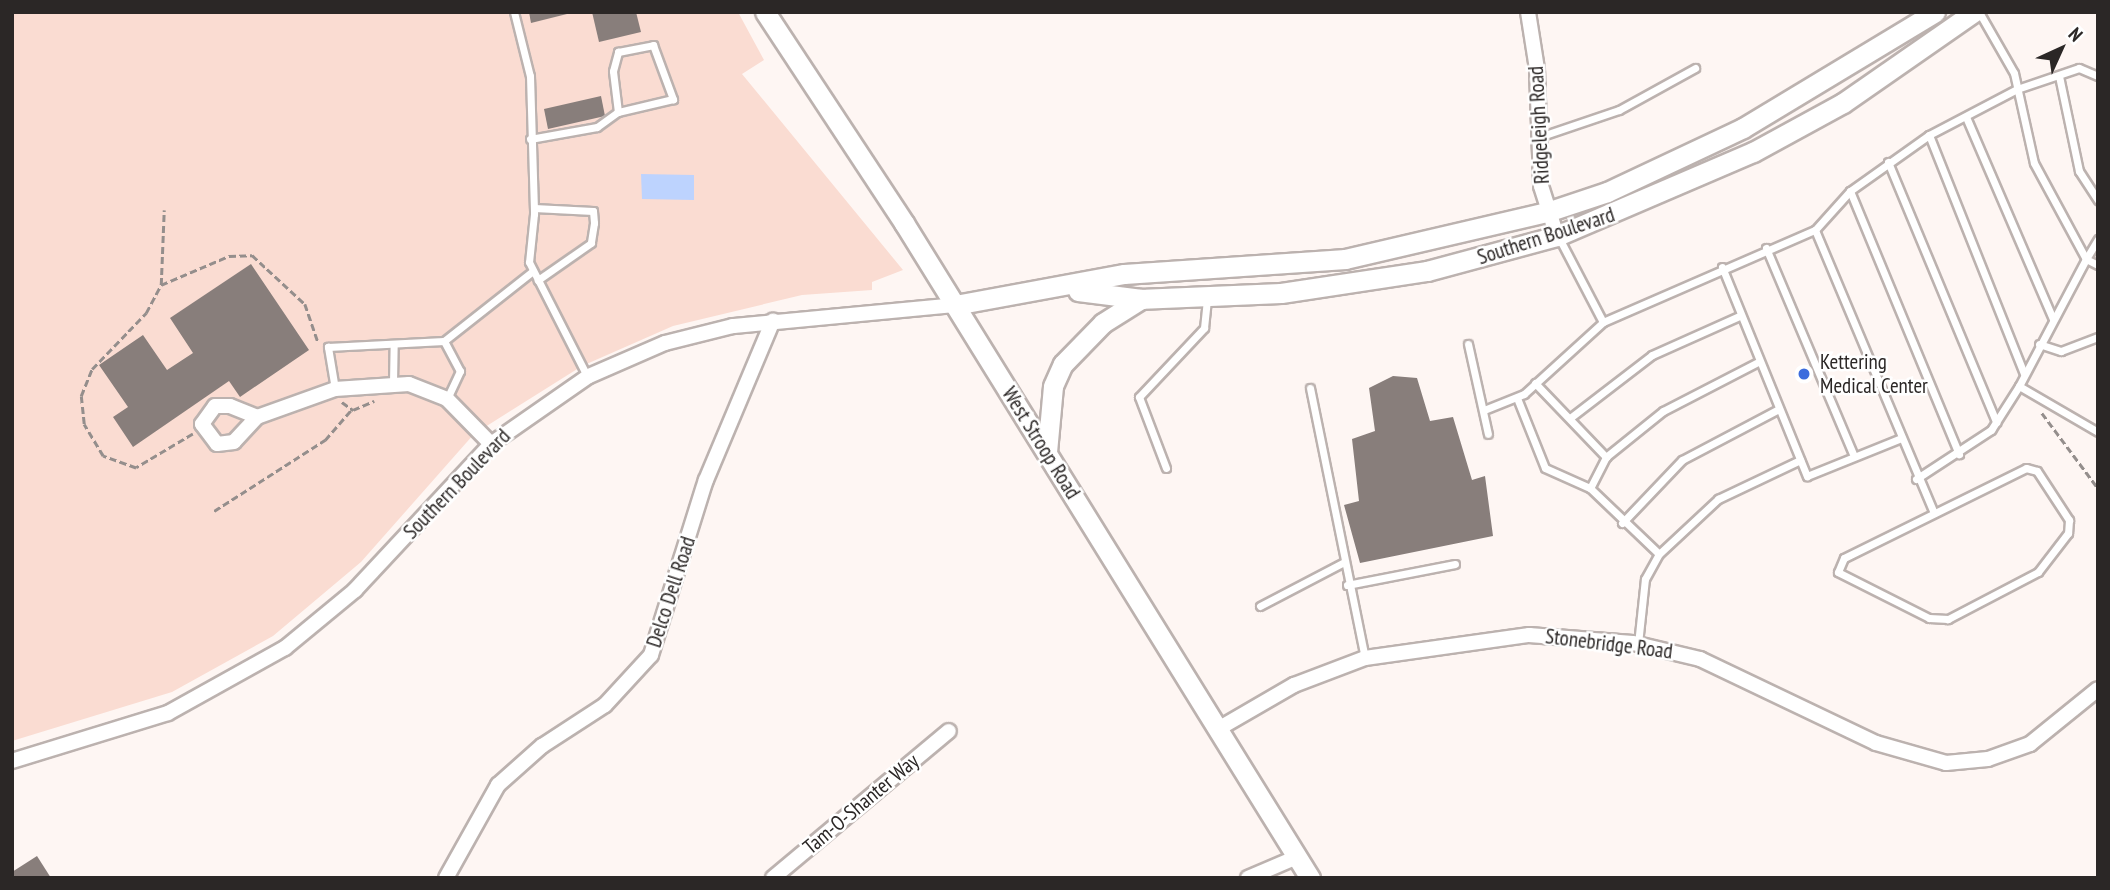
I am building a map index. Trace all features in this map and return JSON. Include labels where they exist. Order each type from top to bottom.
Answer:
[{"type":"street","name":"West Stroop Road","points":[[765,12],[955,305],[1310,878]]},
{"type":"street","name":"Ridgeleigh Road","points":[[1528,12],[1542,136],[1547,212],[1558,236]]},
{"type":"street","name":"Southern Boulevard","points":[[12,761],[168,713],[285,648],[355,590],[491,444],[588,377],[691,335],[774,321],[955,305],[1067,289],[1124,274],[1345,259],[1547,212],[1607,192],[1742,128],[1935,12]]},
{"type":"street","name":"Southern Boulevard","points":[[1067,289],[1141,299],[1281,293],[1427,271],[1558,236],[1753,152],[1843,103],[1977,12]]},
{"type":"street","points":[[1047,452],[1053,386],[1063,364],[1103,323],[1141,299]]},
{"type":"street","name":"Delco Dell Road","points":[[446,878],[498,785],[542,746],[605,705],[651,655],[706,480],[774,321]]},
{"type":"street","points":[[257,417],[215,406],[204,416],[203,430],[227,445],[257,417],[335,389],[393,383],[447,399],[491,444]]},
{"type":"street","name":"Stonebridge Road","points":[[1217,729],[1294,685],[1365,658],[1529,635],[1638,644],[1738,672],[1876,743],[1946,763],[1988,760],[2030,744],[2098,689]]},
{"type":"street","name":"Tam-O-Shanter Way","points":[[773,878],[949,731]]},
{"type":"street","points":[[1248,878],[1297,857]]},
{"type":"lane","points":[[514,12],[530,76],[533,271],[588,377]]},
{"type":"lane","points":[[1977,12],[1999,42],[2017,89],[2034,163],[2086,259],[2098,265]]},
{"type":"lane","points":[[530,139],[597,127],[618,112],[673,99],[653,45],[618,52],[618,112]]},
{"type":"lane","points":[[1542,136],[1619,110],[1695,68]]},
{"type":"lane","points":[[1484,410],[1517,398],[1603,322],[1722,267],[1815,230],[1850,191],[1929,135],[2017,89],[2080,68],[2098,76]]},
{"type":"lane","points":[[2059,76],[2079,172],[2098,200]]},
{"type":"lane","points":[[1966,117],[2053,319]]},
{"type":"lane","points":[[1929,135],[2024,374]]},
{"type":"lane","points":[[1888,162],[1996,422]]},
{"type":"lane","points":[[1850,191],[1959,454]]},
{"type":"lane","points":[[534,208],[593,211],[594,223],[591,243],[538,280]]},
{"type":"lane","points":[[1815,230],[1899,439],[1934,513]]},
{"type":"lane","points":[[1558,236],[1603,322]]},
{"type":"lane","points":[[1916,479],[1959,454],[1996,422],[2098,239]]},
{"type":"lane","points":[[1766,248],[1854,456]]},
{"type":"lane","points":[[1722,267],[1777,410],[1807,476],[1899,439]]},
{"type":"lane","points":[[335,389],[328,347],[444,341],[533,271]]},
{"type":"lane","points":[[1166,468],[1139,397],[1204,328],[1207,296]]},
{"type":"lane","points":[[1570,418],[1652,355],[1739,316]]},
{"type":"lane","points":[[2039,344],[2061,351],[2098,337]]},
{"type":"lane","points":[[444,341],[460,371],[447,399]]},
{"type":"lane","points":[[393,383],[394,344]]},
{"type":"lane","points":[[1468,344],[1488,434]]},
{"type":"lane","points":[[1590,488],[1606,457],[1663,411],[1758,362]]},
{"type":"lane","points":[[1535,383],[1606,457]]},
{"type":"lane","points":[[2018,386],[2031,396],[2098,432]]},
{"type":"lane","points":[[1310,388],[1347,585],[1365,658]]},
{"type":"lane","points":[[1517,398],[1545,468],[1590,488],[1622,523],[1659,554]]},
{"type":"lane","points":[[1622,523],[1682,460],[1777,410]]},
{"type":"lane","points":[[1638,644],[1644,579],[1659,554],[1718,499],[1800,460]]},
{"type":"lane","points":[[2026,468],[2037,471],[2069,520],[2068,533],[2038,572],[1948,619],[1929,618],[1838,572],[1844,558],[1934,513],[2026,468]]},
{"type":"lane","points":[[1260,606],[1344,562]]},
{"type":"lane","points":[[1347,585],[1455,564]]},
{"type":"path","points":[[163,210],[161,285],[146,313],[92,369],[81,396],[87,433],[103,456],[136,468],[203,430]]},
{"type":"path","points":[[161,285],[229,256],[253,255],[305,303],[323,352]]},
{"type":"path","points":[[2031,396],[2098,488]]},
{"type":"path","points":[[214,512],[326,440],[351,410]]},
{"type":"shaded area","points":[[12,12],[738,12],[764,60],[742,74],[903,270],[872,282],[872,290],[802,295],[673,326],[582,366],[474,434],[361,562],[273,636],[172,692],[12,741]]},
{"type":"water","points":[[641,174],[694,175],[694,200],[642,199]]},
{"type":"building","points":[[529,12],[571,12],[571,13],[531,23]]},
{"type":"building","points":[[592,12],[636,12],[641,32],[599,42]]},
{"type":"building","points":[[601,96],[605,116],[548,129],[544,109]]},
{"type":"building","points":[[251,264],[309,350],[240,397],[229,381],[133,447],[113,417],[128,407],[99,365],[143,335],[167,370],[193,353],[170,318]]},
{"type":"building","points":[[1393,376],[1417,378],[1430,421],[1453,417],[1472,480],[1485,476],[1493,536],[1360,563],[1344,505],[1359,501],[1352,439],[1375,431],[1369,388]]},
{"type":"building","points":[[37,856],[51,878],[12,878],[12,872]]},
{"type":"place","name":"Kettering Medical Center","points":[[1804,374]]}]
